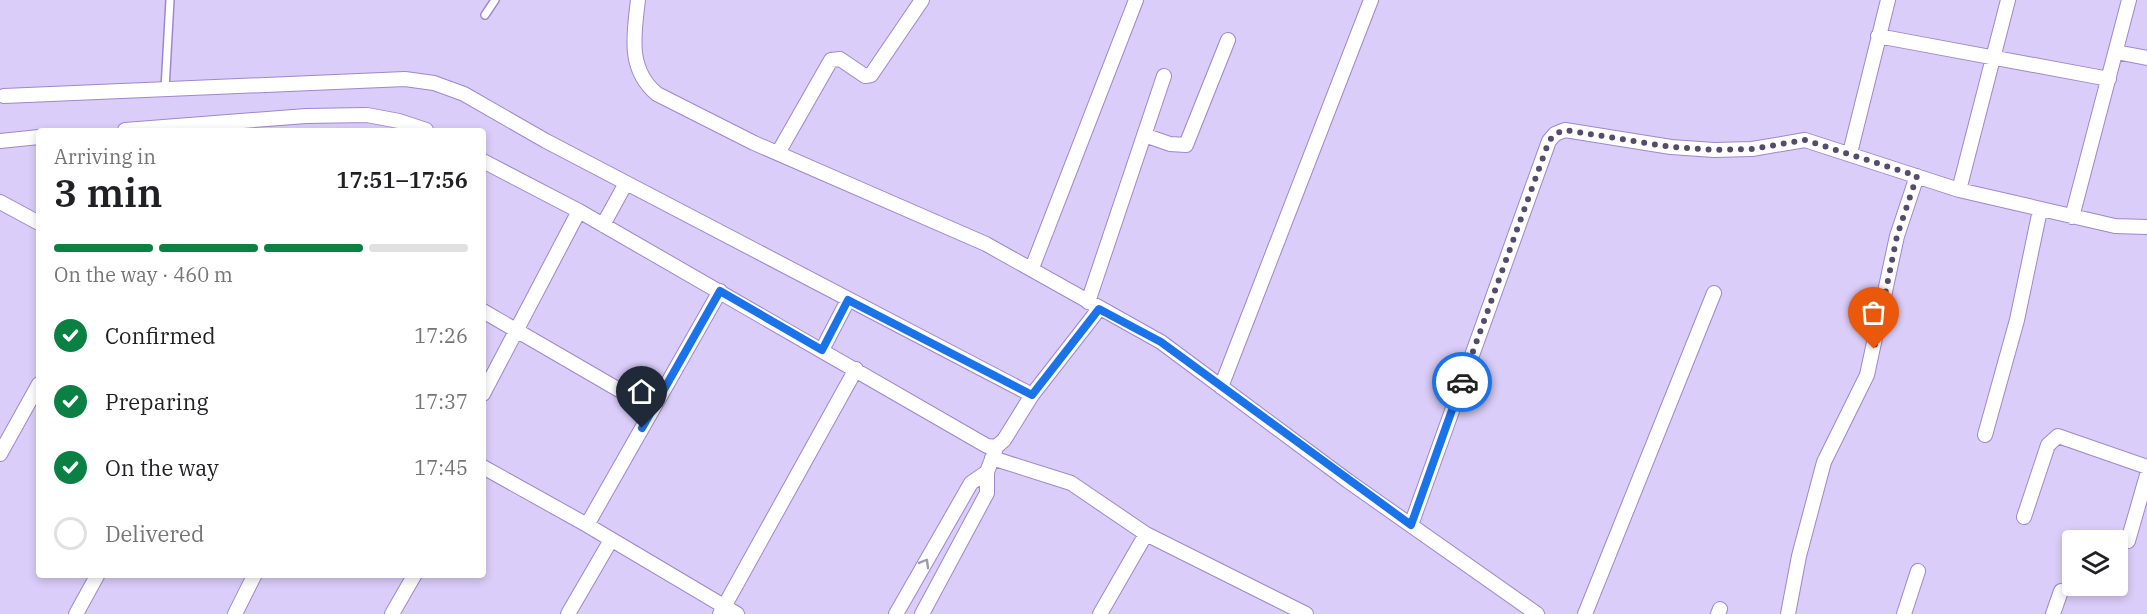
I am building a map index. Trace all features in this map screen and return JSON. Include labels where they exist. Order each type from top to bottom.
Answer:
[{"type":"street","points":[[638,0],[633,46],[646,84],[657,93],[778,153],[986,244],[1161,342],[1537,614]]},
{"type":"street","points":[[778,153],[829,62],[840,59],[865,76],[871,75],[922,0]]},
{"type":"street","points":[[1032,268],[1136,0]]},
{"type":"street","points":[[1221,387],[1371,0]]},
{"type":"street","points":[[1850,153],[1888,0]]},
{"type":"street","points":[[1959,190],[1995,58],[2008,0]]},
{"type":"street","points":[[2072,218],[2129,0]]},
{"type":"street","points":[[1878,36],[2109,79]]},
{"type":"street","points":[[1144,135],[1170,144],[1186,146],[1228,40]]},
{"type":"street","points":[[2116,52],[2147,58]]},
{"type":"street","points":[[922,614],[987,493],[987,472],[994,453],[1094,306],[1144,135],[1164,76]]},
{"type":"street","points":[[4,96],[405,79],[434,83],[464,94],[626,183],[1032,395]]},
{"type":"street","points":[[185,128],[306,116],[367,115],[420,128]]},
{"type":"street","points":[[302,128],[306,116]]},
{"type":"street","points":[[1411,525],[1549,141],[1555,134],[1565,130],[1671,147],[1714,150],[1752,149],[1805,140],[1959,190],[2072,218],[2115,226],[2147,227]]},
{"type":"street","points":[[0,141],[36,137]]},
{"type":"street","points":[[486,163],[579,211],[720,291],[987,446],[994,453],[1071,483],[1146,534],[1284,609],[1306,614]]},
{"type":"street","points":[[1788,614],[1799,556],[1818,484],[1832,443],[1867,375],[1897,236],[1917,176]]},
{"type":"street","points":[[603,225],[626,183]]},
{"type":"street","points":[[0,202],[36,221]]},
{"type":"street","points":[[1985,435],[2017,320],[2040,210]]},
{"type":"street","points":[[486,389],[579,211]]},
{"type":"street","points":[[587,525],[720,291]]},
{"type":"street","points":[[1585,614],[1714,293]]},
{"type":"street","points":[[822,350],[848,300]]},
{"type":"street","points":[[486,313],[652,409]]},
{"type":"street","points":[[486,468],[587,525],[727,612],[856,369]]},
{"type":"street","points":[[0,454],[36,389]]},
{"type":"street","points":[[2024,517],[2048,445],[2058,436],[2147,467]]},
{"type":"street","points":[[896,614],[971,483],[987,472]]},
{"type":"street","points":[[2128,541],[2147,475]]},
{"type":"street","points":[[1100,614],[1146,534]]},
{"type":"street","points":[[568,614],[611,540]]},
{"type":"street","points":[[1904,614],[1918,572]]},
{"type":"street","points":[[75,614],[96,578]]},
{"type":"street","points":[[235,614],[253,578]]},
{"type":"street","points":[[392,614],[413,578]]},
{"type":"street","points":[[2053,614],[2061,591]]},
{"type":"lane","points":[[165,89],[170,0]]},
{"type":"lane","points":[[485,15],[495,0]]},
{"type":"way so far","points":[[1462,382],[1549,141],[1555,134],[1565,130],[1671,147],[1714,150],[1752,149],[1805,140],[1917,176],[1897,236],[1874,349]]},
{"type":"route","points":[[642,428],[720,291],[822,350],[848,300],[1032,395],[1099,309],[1161,342],[1411,525],[1462,382]]}]
